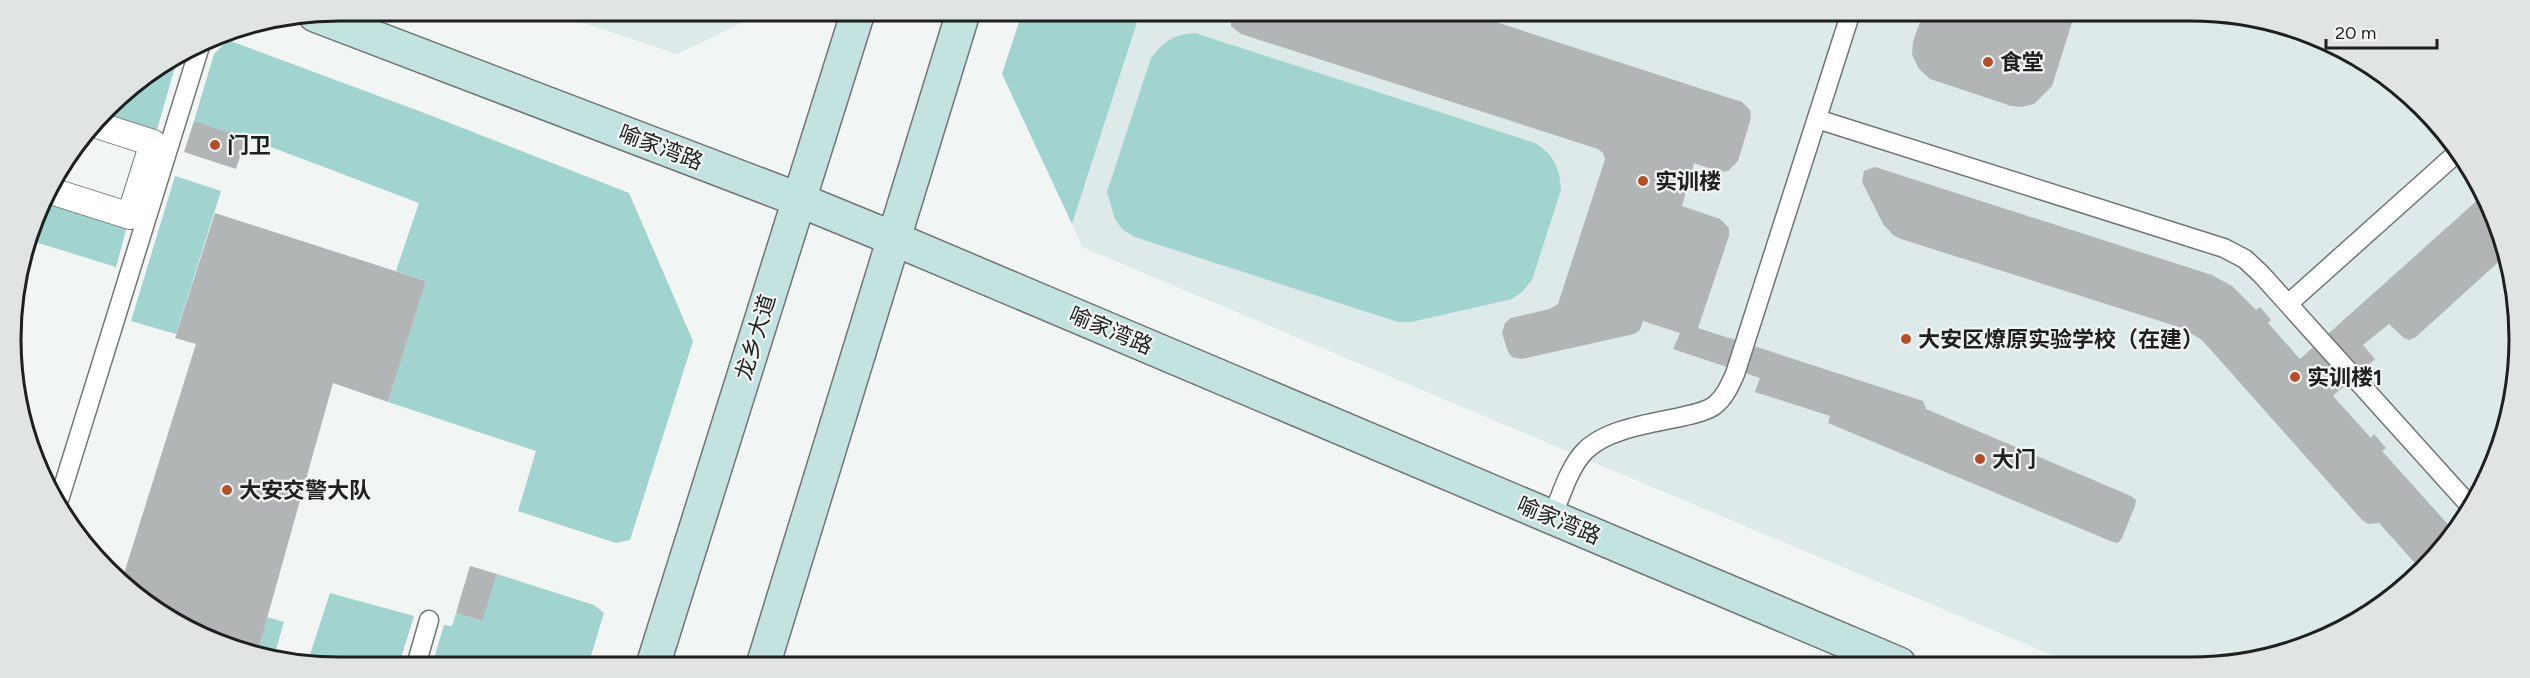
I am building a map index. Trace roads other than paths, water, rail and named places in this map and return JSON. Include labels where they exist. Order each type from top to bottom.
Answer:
[{"type":"main road","name":"喻家湾路","points":[[332,21],[797,199],[1882,657]]},
{"type":"main road","name":"龙乡大道","points":[[656,657],[797,199],[855,21]]},
{"type":"main road","points":[[766,657],[892,238],[960,21]]},
{"type":"street","points":[[57,193],[130,216],[153,143],[102,127]]},
{"type":"lane","points":[[1552,517],[1574,466],[1583,452],[1593,443],[1610,434],[1694,414],[1714,406],[1727,392],[1735,374],[1848,21]]},
{"type":"lane","points":[[61,493],[198,54]]},
{"type":"lane","points":[[1817,119],[2224,248],[2245,259],[2261,273],[2465,500]]},
{"type":"lane","points":[[2288,304],[2452,157]]},
{"type":"lane","points":[[418,657],[429,620]]},
{"type":"place","name":"食堂","points":[[1988,62]]},
{"type":"place","name":"门卫","points":[[215,145]]},
{"type":"place","name":"实训楼","points":[[1643,181]]},
{"type":"place","name":"大安区燎原实验学校（在建）","points":[[1906,339]]},
{"type":"place","name":"实训楼1","points":[[2295,377]]},
{"type":"place","name":"大门","points":[[1980,459]]},
{"type":"place","name":"大安交警大队","points":[[227,490]]}]
